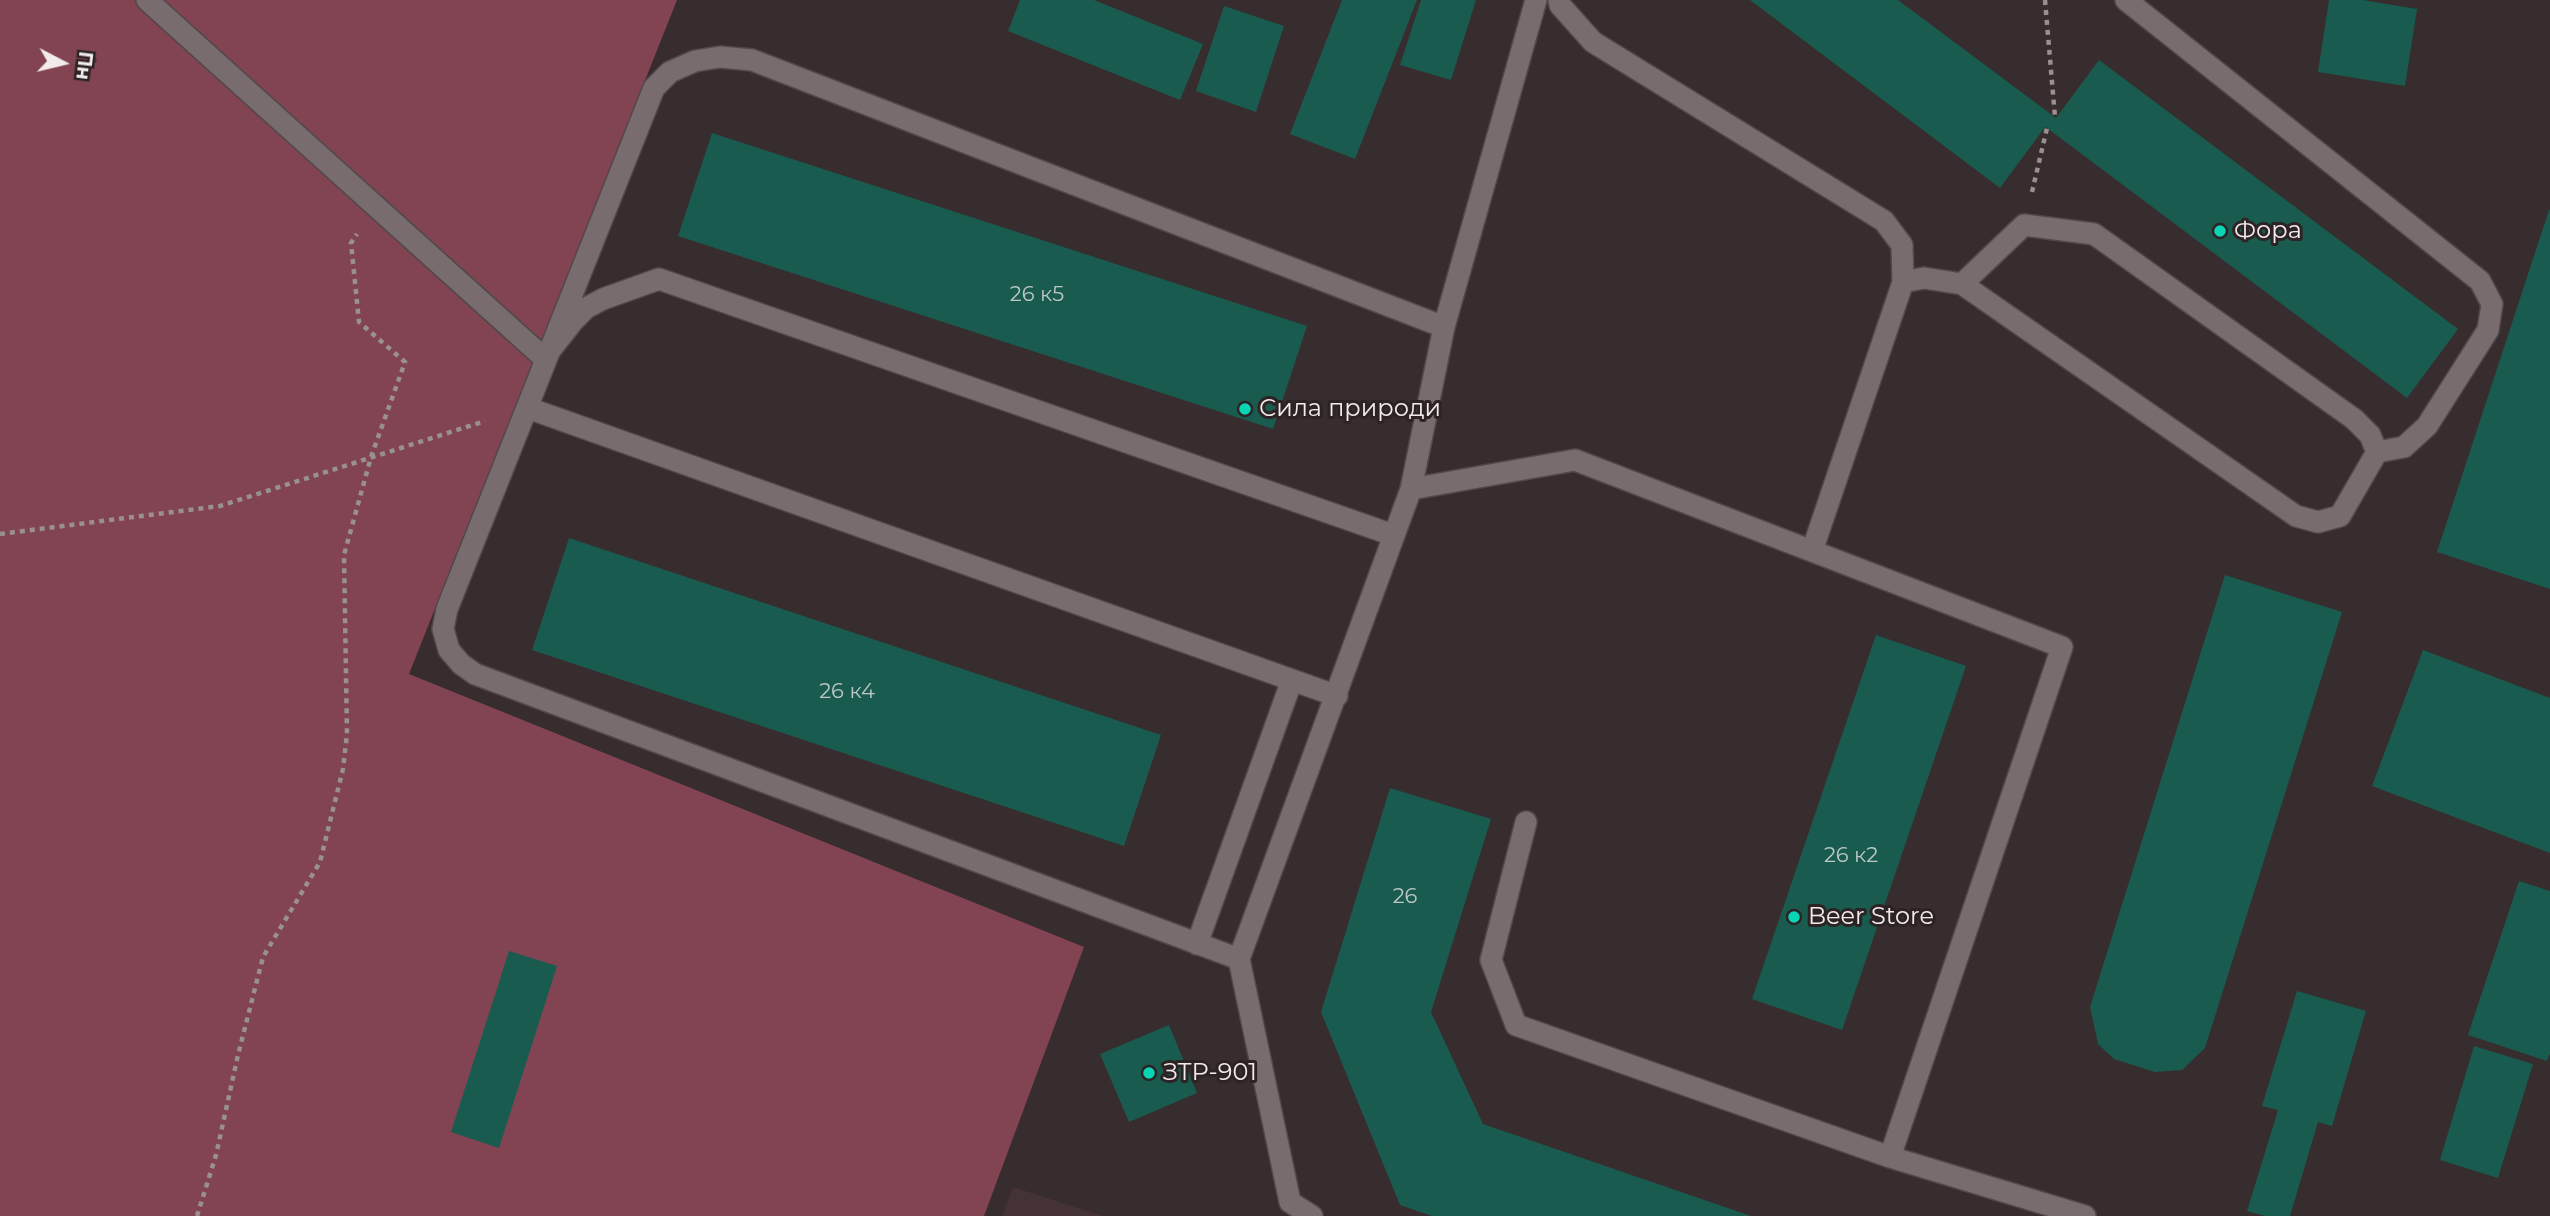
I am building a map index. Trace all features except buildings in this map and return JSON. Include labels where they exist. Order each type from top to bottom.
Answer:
[{"type":"lane","points":[[147,0],[544,358]]},
{"type":"lane","points":[[1312,1216],[1290,1202],[1239,959],[1411,489],[1444,327],[1536,0]]},
{"type":"lane","points":[[1559,0],[1560,5],[1594,42],[1884,221],[1902,245],[1903,282],[1812,551]]},
{"type":"lane","points":[[1903,282],[1924,278],[1962,284],[2296,516],[2318,522],[2340,516],[2378,452],[2404,447],[2427,425],[2488,330],[2491,304],[2480,281],[2126,0]]},
{"type":"lane","points":[[1239,959],[475,674],[461,664],[449,650],[443,629],[447,609],[528,408],[544,358],[654,88],[670,72],[695,61],[720,57],[752,60],[1444,327]]},
{"type":"lane","points":[[1962,284],[2024,225],[2094,234],[2354,419],[2370,435],[2378,452]]},
{"type":"lane","points":[[544,358],[586,308],[659,279],[1392,535]]},
{"type":"lane","points":[[528,408],[1336,696]]},
{"type":"lane","points":[[1411,489],[1575,460],[2062,647],[1890,1157]]},
{"type":"lane","points":[[1197,944],[1293,680]]},
{"type":"lane","points":[[1526,822],[1491,960],[1516,1025],[1890,1157],[2085,1216]]},
{"type":"path","points":[[2045,0],[2055,117]]},
{"type":"path","points":[[2024,225],[2047,128]]},
{"type":"path","points":[[197,1216],[216,1155],[262,957],[320,862],[343,769],[347,734],[344,555],[372,457],[405,362],[359,322],[351,243],[377,207]]},
{"type":"path","points":[[0,534],[220,506],[528,408]]},
{"type":"shaded area","points":[[0,0],[677,0],[409,674],[1084,947],[984,1216],[0,1216]]},
{"type":"shaded area","points":[[1013,1187],[1103,1216],[1002,1216]]},
{"type":"place","name":"Фора","points":[[2220,231]]},
{"type":"place","name":"Сила природи","points":[[1245,409]]},
{"type":"place","name":"Beer Store","points":[[1794,917]]},
{"type":"place","name":"ЗТР-901","points":[[1149,1073]]}]
